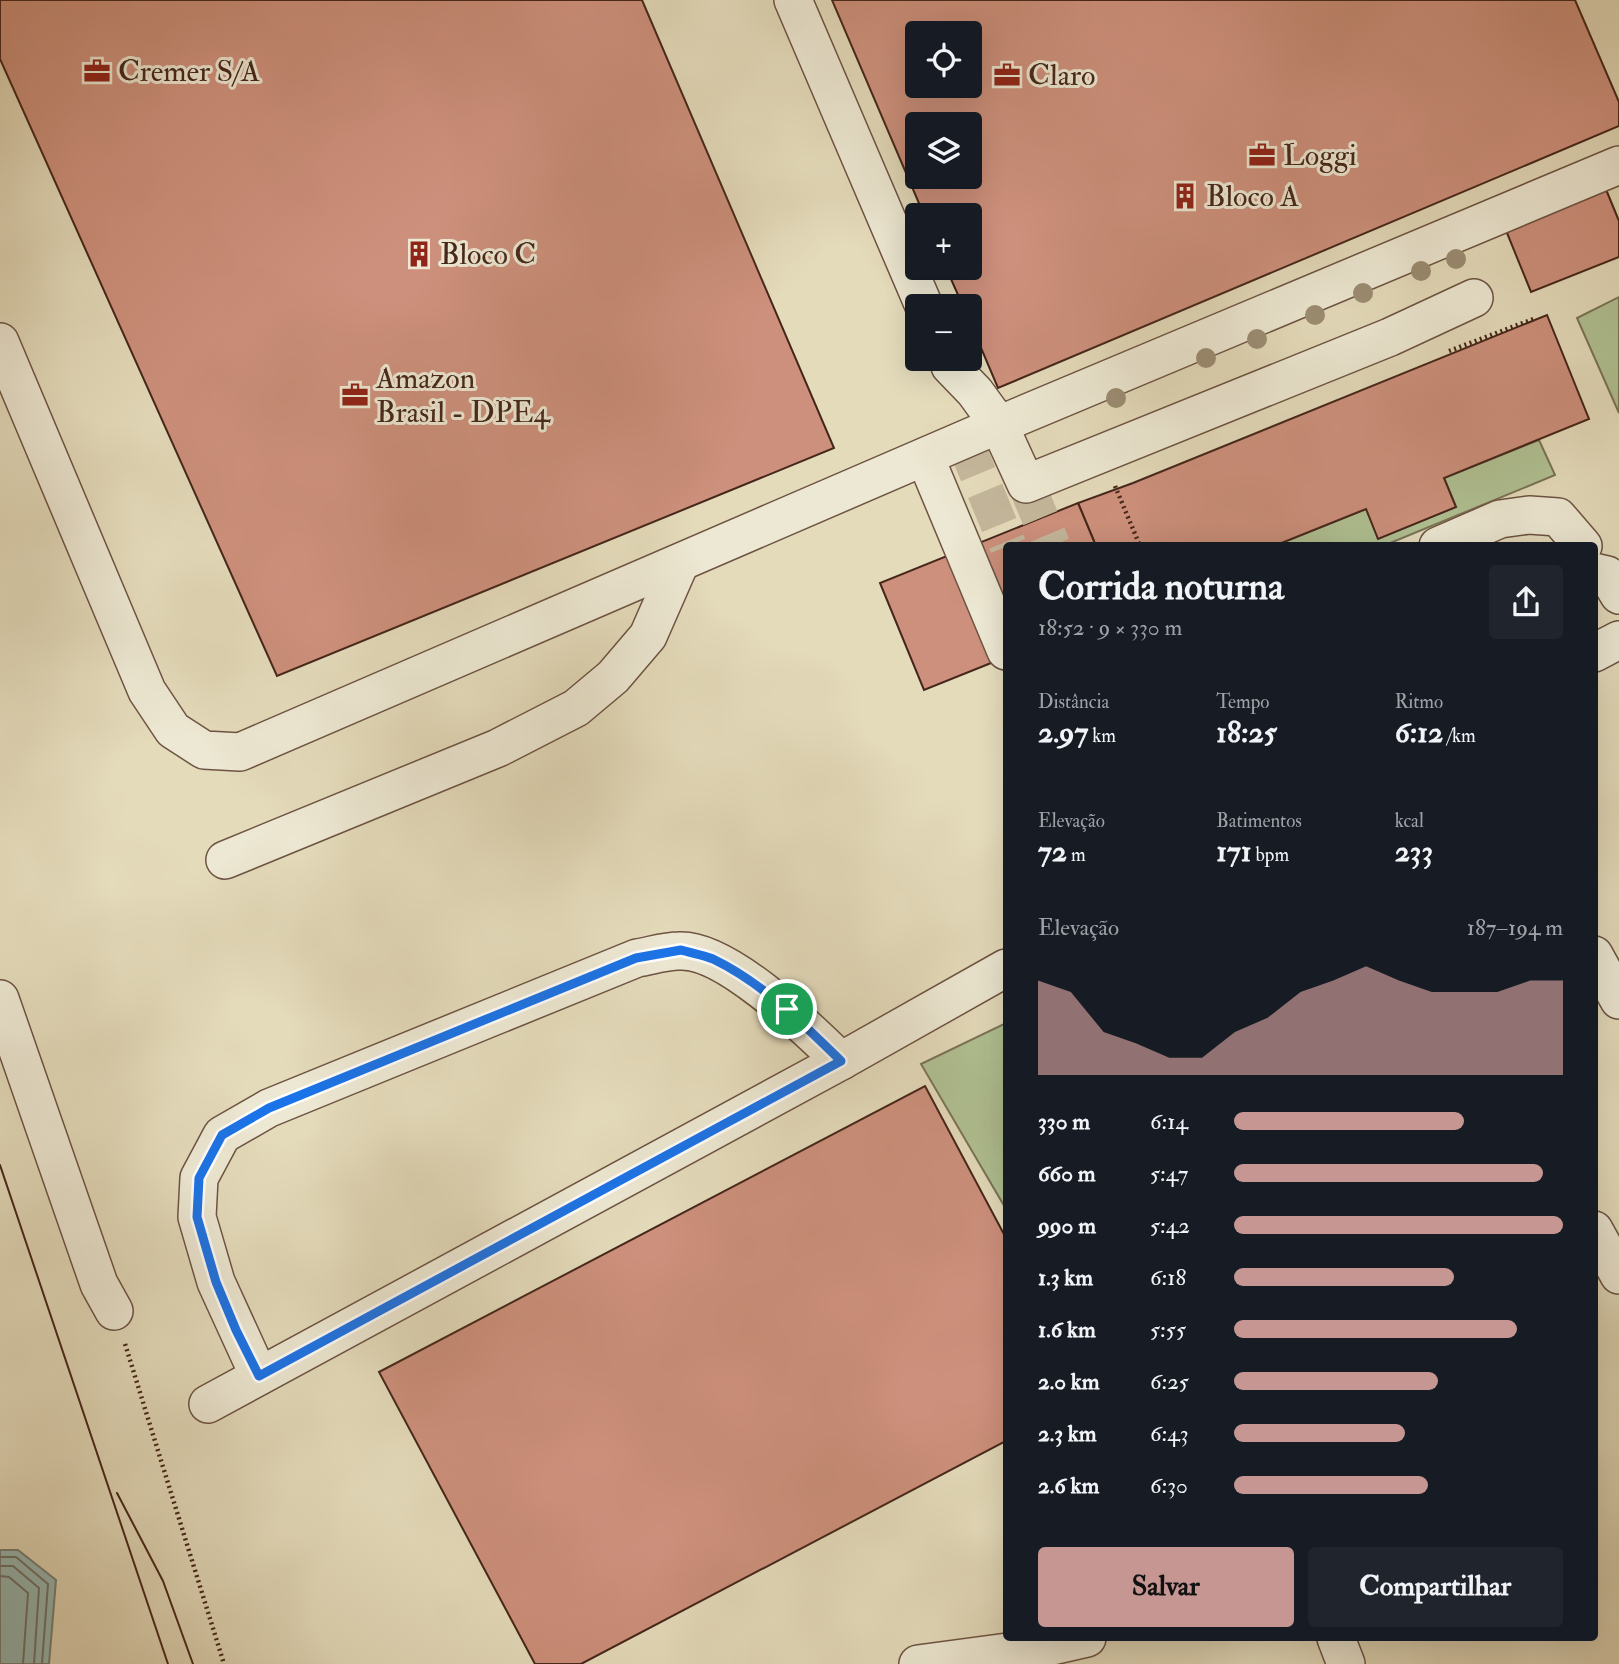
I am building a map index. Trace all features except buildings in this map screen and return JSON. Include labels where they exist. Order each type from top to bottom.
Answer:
[{"type":"street","points":[[793,0],[919,294]]},
{"type":"street","points":[[0,342],[147,691],[173,730],[204,750],[240,752],[999,425],[1619,165]]},
{"type":"street","points":[[956,371],[999,425],[1026,484],[1390,337],[1474,298]]},
{"type":"street","points":[[949,371],[952,402],[964,440]]},
{"type":"street","points":[[925,457],[1003,644]]},
{"type":"street","points":[[1447,542],[1500,519],[1529,515],[1558,517],[1580,542]]},
{"type":"street","points":[[225,860],[498,748],[576,708],[614,677],[648,636],[680,563]]},
{"type":"street","points":[[1598,651],[1619,640]]},
{"type":"street","points":[[259,1376],[216,1282],[197,1217],[199,1178],[222,1135],[269,1108],[636,958],[681,950],[712,959],[750,982],[787,1009],[841,1061]]},
{"type":"street","points":[[1598,962],[1619,1000]]},
{"type":"street","points":[[208,1404],[841,1061],[1003,970]]},
{"type":"street","points":[[0,999],[99,1284],[114,1311]]},
{"type":"street","points":[[1598,1227],[1619,1215]]},
{"type":"street","points":[[1598,1236],[1619,1275]]},
{"type":"street","points":[[918,1664],[1074,1641]]},
{"type":"street","points":[[1337,1641],[1346,1664]]},
{"type":"path","points":[[114,1311],[224,1664]]},
{"type":"green space","points":[[1619,297],[1619,413],[1577,318]]},
{"type":"green space","points":[[1539,440],[1555,475],[1393,542],[1284,542],[1366,509],[1379,538],[1456,507],[1444,478]]},
{"type":"green space","points":[[1003,1024],[1003,1204],[921,1064]]},
{"type":"water","points":[[0,1550],[18,1550],[56,1580],[49,1664],[0,1664]]},
{"type":"tunnel","points":[[964,440],[1006,542]]},
{"type":"tunnel","points":[[1026,484],[1050,542]]},
{"type":"tram line","points":[[0,1165],[168,1664]]},
{"type":"tram line","points":[[117,1493],[163,1581],[193,1664]]},
{"type":"place","name":"Cremer S/A","points":[[97,71]]},
{"type":"place","name":"Claro","points":[[1007,75]]},
{"type":"place","name":"Loggi","points":[[1262,155]]},
{"type":"place","name":"Bloco A","points":[[1185,196]]},
{"type":"place","name":"Bloco C","points":[[419,254]]},
{"type":"place","name":"Amazon Brasil - DPE4","points":[[355,395]]},
{"type":"route","points":[[681,950],[712,959],[787,1009],[841,1061],[259,1376],[216,1282],[197,1217],[199,1178],[222,1135],[269,1108],[636,958],[681,950]]}]
